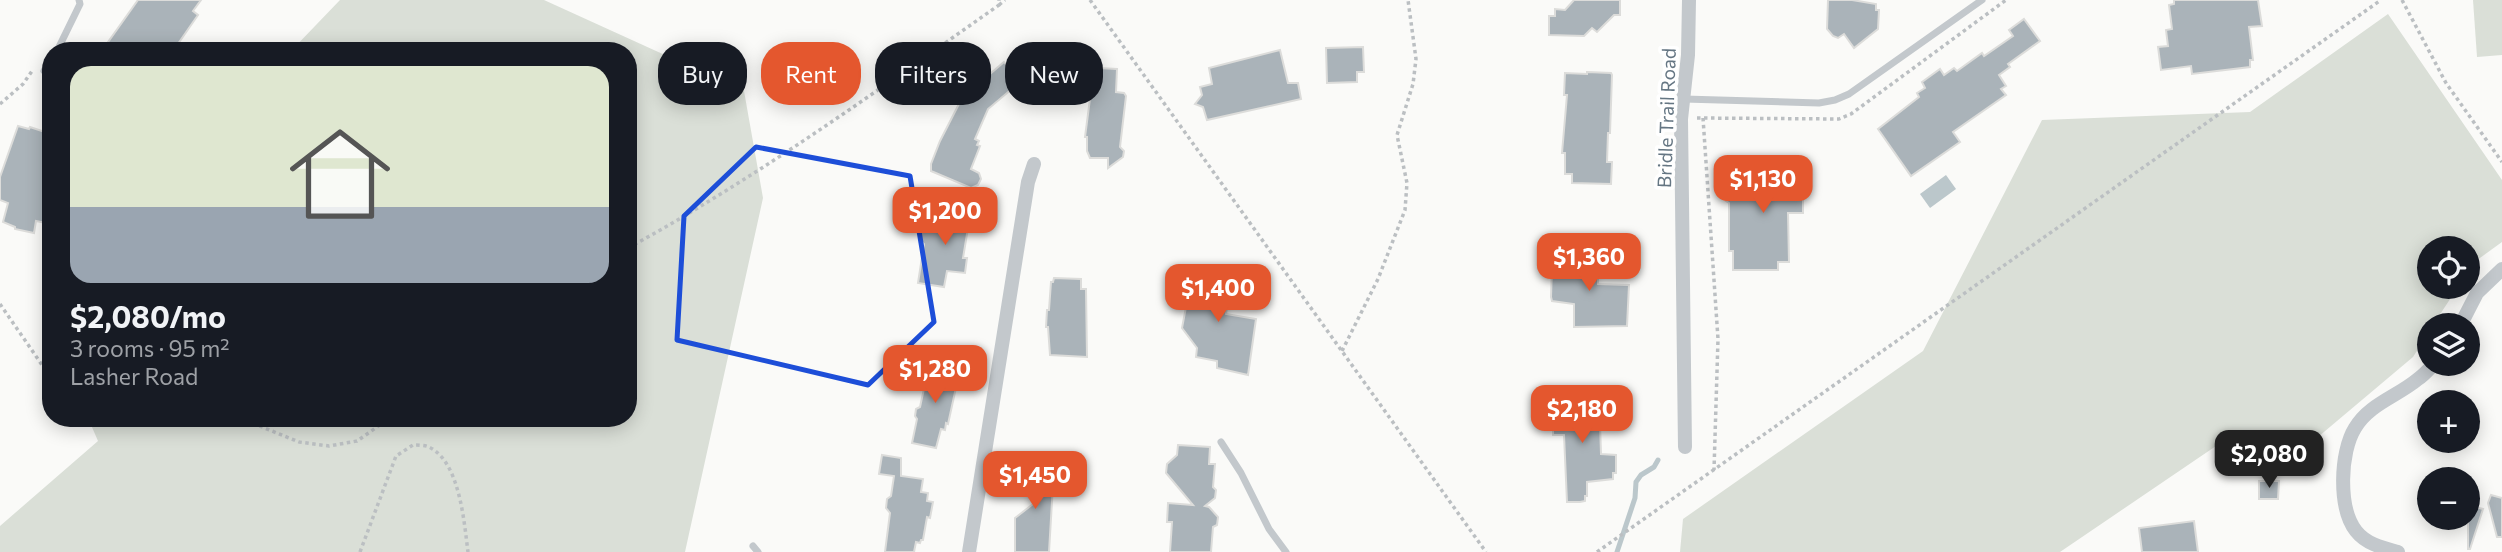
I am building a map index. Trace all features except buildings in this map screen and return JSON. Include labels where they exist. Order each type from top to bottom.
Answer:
[{"type":"street","name":"Bridle Trail Road","points":[[1685,447],[1681,119],[1689,0]]},
{"type":"street","points":[[969,552],[1028,182],[1034,164]]},
{"type":"street","points":[[2467,313],[2477,293],[2502,269]]},
{"type":"street","points":[[2398,552],[2371,544],[2356,531],[2346,510],[2343,489],[2348,445],[2355,427],[2372,408],[2421,376]]},
{"type":"lane","points":[[63,42],[79,0]]},
{"type":"lane","points":[[1684,99],[1819,103],[1835,100],[1849,94],[1982,0]]},
{"type":"lane","points":[[1221,442],[1241,473],[1269,529],[1286,552]]},
{"type":"path","points":[[637,243],[673,224],[804,142],[1005,0]]},
{"type":"path","points":[[1090,0],[1486,552]]},
{"type":"path","points":[[1342,351],[1378,279],[1405,210],[1407,183],[1397,135],[1413,84],[1416,59],[1408,0]]},
{"type":"path","points":[[1597,552],[2381,0]]},
{"type":"path","points":[[2402,0],[2446,83],[2502,162]]},
{"type":"path","points":[[1703,118],[1718,339],[1714,471]]},
{"type":"path","points":[[0,304],[42,365]]},
{"type":"path","points":[[262,427],[299,442],[329,446],[357,441],[377,427]]},
{"type":"path","points":[[360,552],[396,456],[413,444],[428,446],[441,456],[451,473],[461,501],[468,552]]},
{"type":"highlighted area","points":[[756,147],[910,176],[934,322],[868,385],[677,340],[684,216]]},
{"type":"shaded area","points":[[340,0],[544,0],[636,42],[300,42]]},
{"type":"shaded area","points":[[2473,0],[2502,0],[2502,55],[2477,57]]},
{"type":"shaded area","points":[[2388,14],[2502,180],[2502,242],[2480,258],[2480,236],[2417,236],[2417,299],[2450,299],[2441,313],[2417,313],[2417,351],[2413,357],[2318,437],[2216,446],[2060,552],[1680,552],[1683,519],[1923,351],[2042,120],[2250,112]]},
{"type":"shaded area","points":[[637,42],[658,52],[658,105],[746,105],[763,198],[685,552],[0,552],[0,526],[98,441],[92,427],[637,427]]},
{"type":"shaded area","points":[[1946,175],[1956,189],[1930,208],[1920,194]]},
{"type":"waterway","points":[[1617,552],[1635,498],[1636,482],[1641,475],[1654,467],[1658,460]]}]
